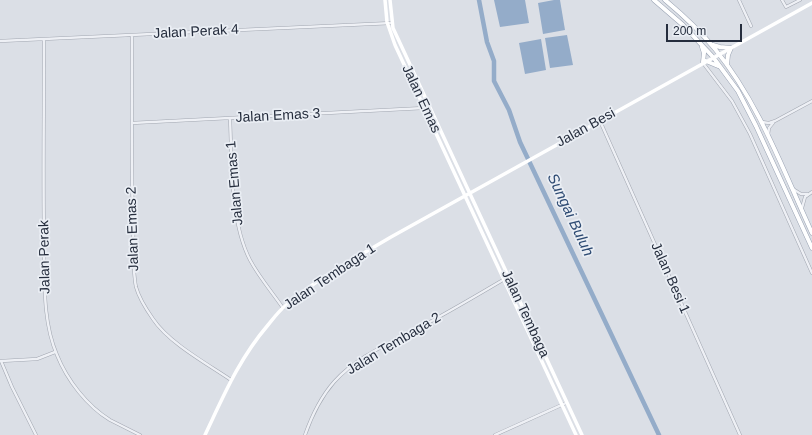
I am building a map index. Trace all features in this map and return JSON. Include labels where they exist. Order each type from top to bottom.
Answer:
[{"type":"main road","name":"Jalan Emas","points":[[385,0],[395,44],[465,196]]},
{"type":"main road","name":"Jalan Emas","points":[[390,0],[390,23],[470,194]]},
{"type":"main road","points":[[654,0],[683,25],[702,45],[713,57],[738,91],[752,116],[812,248]]},
{"type":"main road","points":[[665,0],[688,20],[711,44],[748,97],[768,136],[812,233]]},
{"type":"main road","name":"Jalan Besi","points":[[465,196],[704,61],[812,3]]},
{"type":"main road","points":[[711,44],[730,48],[727,65]]},
{"type":"main road","points":[[702,45],[704,61],[720,67]]},
{"type":"main road","name":"Jalan Tembaga","points":[[470,194],[506,278],[564,404],[576,435]]},
{"type":"main road","name":"Jalan Tembaga","points":[[465,196],[506,278]]},
{"type":"main road","name":"Jalan Tembaga 1","points":[[204,435],[244,356],[283,308],[352,259],[465,196]]},
{"type":"main road","name":"Jalan Tembaga","points":[[564,404],[582,435]]},
{"type":"street","points":[[739,0],[751,26]]},
{"type":"street","points":[[782,0],[786,7],[800,0]]},
{"type":"street","name":"Jalan Perak 4","points":[[0,41],[390,23]]},
{"type":"street","name":"Jalan Emas 2","points":[[132,36],[134,272],[136,288],[147,310],[167,335],[194,356],[231,380]]},
{"type":"street","name":"Jalan Perak","points":[[44,39],[44,212],[48,327],[55,352],[70,379],[89,402],[109,419],[140,435]]},
{"type":"street","points":[[704,61],[732,101],[750,134],[812,272]]},
{"type":"street","points":[[761,122],[769,123],[775,121],[812,101]]},
{"type":"street","name":"Jalan Emas 3","points":[[132,124],[424,108]]},
{"type":"street","name":"Jalan Emas 1","points":[[230,118],[237,224],[250,259],[283,308]]},
{"type":"street","name":"Jalan Besi 1","points":[[600,121],[740,435]]},
{"type":"street","points":[[768,136],[769,128],[775,121]]},
{"type":"street","points":[[791,188],[801,194],[811,193]]},
{"type":"street","points":[[802,212],[803,200],[811,193]]},
{"type":"street","name":"Jalan Tembaga 2","points":[[305,435],[311,419],[324,394],[345,372],[369,355],[506,278]]},
{"type":"street","points":[[36,435],[1,361],[37,360],[55,352]]},
{"type":"street","points":[[495,435],[564,404]]},
{"type":"water","points":[[494,0],[525,0],[529,23],[500,27]]},
{"type":"water","points":[[560,0],[565,30],[543,34],[538,3]]},
{"type":"water","points":[[567,35],[573,65],[550,68],[545,38]]},
{"type":"water","points":[[541,39],[546,70],[525,74],[519,43]]},
{"type":"waterway","name":"Sungai Buluh","points":[[479,0],[487,42],[494,61],[494,81],[509,110],[520,142],[659,435]]}]
